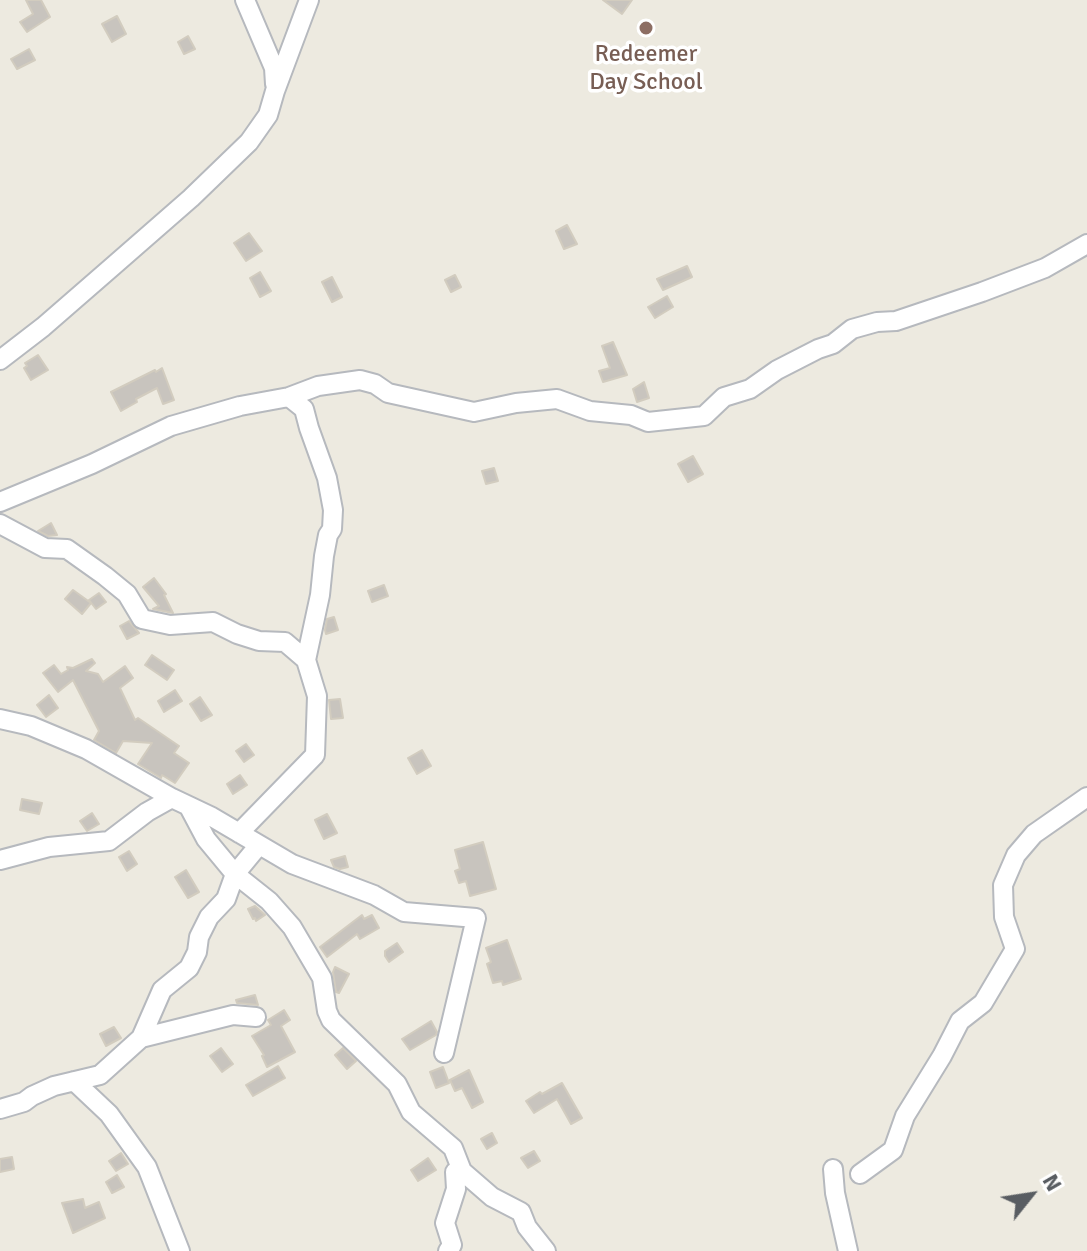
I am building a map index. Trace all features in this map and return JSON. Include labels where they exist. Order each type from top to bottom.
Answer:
[{"type":"street","points":[[245,0],[274,68],[275,91]]},
{"type":"street","points":[[0,360],[43,327],[191,198],[249,142],[268,115],[309,0]]},
{"type":"street","points":[[0,502],[92,464],[171,426],[240,406],[289,397],[318,386],[360,380],[375,384],[388,393],[474,412],[557,399],[590,411],[631,415],[648,422],[704,416],[724,397],[750,389],[777,370],[833,344],[852,329],[877,322],[896,321],[982,292],[1045,268],[1087,244]]},
{"type":"street","points":[[239,833],[315,755],[317,696],[306,660],[333,510],[327,478],[304,409],[289,397]]},
{"type":"street","points":[[0,524],[45,548],[67,549],[127,594],[142,619],[170,625],[213,622],[259,641],[285,642],[306,660]]},
{"type":"street","points":[[0,719],[31,726],[86,749],[292,864],[374,895],[404,912],[476,918],[444,1053]]},
{"type":"street","points":[[860,1174],[893,1150],[905,1116],[960,1021],[983,1003],[1015,949],[1004,917],[1003,885],[1016,855],[1034,834],[1087,797]]},
{"type":"street","points":[[0,860],[49,847],[109,841],[147,812],[172,798]]},
{"type":"street","points":[[189,807],[206,839],[235,874],[269,901],[292,927],[322,978],[331,1020],[397,1084],[411,1112],[453,1148],[462,1171],[492,1197],[521,1212],[527,1227],[546,1251]]},
{"type":"street","points":[[0,1109],[24,1102],[54,1086],[100,1075],[141,1038],[162,990],[189,968],[209,917],[226,899],[235,874],[259,845]]},
{"type":"street","points":[[141,1038],[233,1015],[256,1017]]},
{"type":"street","points":[[74,1081],[109,1114],[147,1167],[180,1251]]},
{"type":"street","points":[[833,1169],[848,1251]]},
{"type":"street","points":[[448,1251],[452,1245],[445,1223],[456,1189],[455,1172]]},
{"type":"building","points":[[26,0],[41,0],[50,17],[27,32],[20,22],[33,14]]},
{"type":"building","points":[[603,0],[632,0],[622,14]]},
{"type":"building","points":[[117,16],[126,34],[112,42],[102,24]]},
{"type":"building","points":[[188,36],[195,49],[184,54],[178,42]]},
{"type":"building","points":[[29,49],[35,60],[17,69],[11,59]]},
{"type":"building","points":[[567,225],[577,244],[564,249],[556,231]]},
{"type":"building","points":[[249,233],[262,251],[246,261],[234,243]]},
{"type":"building","points":[[687,266],[692,277],[663,290],[657,279]]},
{"type":"building","points":[[260,272],[271,291],[260,297],[250,278]]},
{"type":"building","points":[[455,275],[461,287],[451,292],[445,280]]},
{"type":"building","points":[[332,277],[342,297],[332,302],[322,282]]},
{"type":"building","points":[[667,296],[673,307],[655,318],[648,307]]},
{"type":"building","points":[[613,342],[627,375],[603,382],[599,371],[610,368],[602,346]]},
{"type":"building","points":[[38,355],[48,370],[31,380],[24,368],[27,366],[25,363]]},
{"type":"building","points":[[162,368],[174,400],[163,404],[157,388],[121,411],[111,392]]},
{"type":"building","points":[[644,382],[649,398],[637,402],[633,389]]},
{"type":"building","points":[[693,456],[703,474],[688,482],[678,464]]},
{"type":"building","points":[[494,468],[498,481],[486,484],[482,471]]},
{"type":"building","points":[[51,523],[57,535],[48,536],[38,531]]},
{"type":"building","points":[[154,578],[166,594],[173,613],[153,609],[159,606],[143,587]]},
{"type":"building","points":[[384,585],[388,596],[372,602],[368,591]]},
{"type":"building","points":[[73,590],[91,603],[82,614],[65,599]]},
{"type":"building","points":[[99,593],[106,602],[96,609],[89,600]]},
{"type":"building","points":[[334,617],[338,630],[326,634],[327,619]]},
{"type":"building","points":[[129,621],[139,633],[127,639],[120,626]]},
{"type":"building","points":[[152,655],[174,670],[167,680],[145,665]]},
{"type":"building","points":[[92,659],[95,663],[86,671],[98,674],[103,682],[125,666],[133,678],[120,688],[135,720],[138,718],[179,746],[174,753],[189,763],[175,783],[138,764],[152,743],[123,741],[116,753],[94,740],[99,731],[73,680],[58,692],[43,673],[54,665],[61,674],[68,670],[67,667],[73,668]]},
{"type":"building","points":[[175,690],[182,701],[164,712],[158,701]]},
{"type":"building","points":[[49,695],[58,708],[46,717],[37,705]]},
{"type":"building","points":[[200,697],[212,715],[201,721],[190,704]]},
{"type":"building","points":[[340,699],[343,718],[331,719],[329,700]]},
{"type":"building","points":[[246,744],[254,755],[244,762],[236,751]]},
{"type":"building","points":[[422,750],[431,766],[417,774],[408,758]]},
{"type":"building","points":[[240,775],[247,785],[233,794],[227,784]]},
{"type":"building","points":[[22,799],[42,803],[39,814],[20,810]]},
{"type":"building","points":[[92,813],[99,824],[87,831],[80,821]]},
{"type":"building","points":[[327,814],[337,833],[324,839],[315,820]]},
{"type":"building","points":[[483,842],[496,889],[470,896],[466,881],[459,883],[455,871],[460,869],[455,850]]},
{"type":"building","points":[[129,851],[137,864],[127,871],[119,857]]},
{"type":"building","points":[[345,856],[348,867],[334,867],[331,860]]},
{"type":"building","points":[[186,870],[199,892],[188,898],[175,877]]},
{"type":"building","points":[[255,906],[265,915],[256,921],[248,909]]},
{"type":"building","points":[[362,915],[364,919],[372,915],[379,928],[360,939],[357,934],[327,957],[320,947]]},
{"type":"building","points":[[507,940],[521,979],[503,985],[502,981],[493,983],[486,948]]},
{"type":"building","points":[[397,943],[403,952],[389,962],[385,951]]},
{"type":"building","points":[[335,967],[349,974],[339,993],[336,992]]},
{"type":"building","points":[[255,995],[258,1005],[237,1003],[236,1000]]},
{"type":"building","points":[[284,1010],[290,1020],[281,1026],[295,1052],[267,1067],[264,1055],[252,1036],[271,1025],[268,1020]]},
{"type":"building","points":[[431,1021],[436,1035],[410,1050],[402,1039]]},
{"type":"building","points":[[114,1027],[121,1038],[106,1046],[100,1034]]},
{"type":"building","points":[[221,1048],[233,1064],[222,1072],[210,1056]]},
{"type":"building","points":[[343,1048],[356,1061],[347,1069],[335,1055]]},
{"type":"building","points":[[278,1066],[285,1078],[253,1096],[246,1085]]},
{"type":"building","points":[[443,1067],[449,1083],[436,1088],[430,1072]]},
{"type":"building","points":[[469,1070],[483,1102],[472,1108],[462,1088],[455,1091],[450,1080]]},
{"type":"building","points":[[562,1083],[582,1118],[571,1124],[557,1099],[534,1113],[526,1101]]},
{"type":"building","points":[[492,1133],[497,1143],[487,1149],[481,1139]]},
{"type":"building","points":[[534,1151],[540,1161],[528,1168],[521,1158]]},
{"type":"building","points":[[121,1153],[128,1164],[116,1171],[109,1161]]},
{"type":"building","points":[[12,1157],[14,1169],[0,1172],[0,1159]]},
{"type":"building","points":[[428,1158],[436,1170],[418,1181],[411,1170]]},
{"type":"building","points":[[117,1175],[124,1187],[112,1193],[106,1182]]},
{"type":"building","points":[[83,1199],[85,1208],[99,1202],[105,1218],[73,1233],[62,1203]]},
{"type":"place","name":"Redeemer Day School","points":[[646,28]]}]
